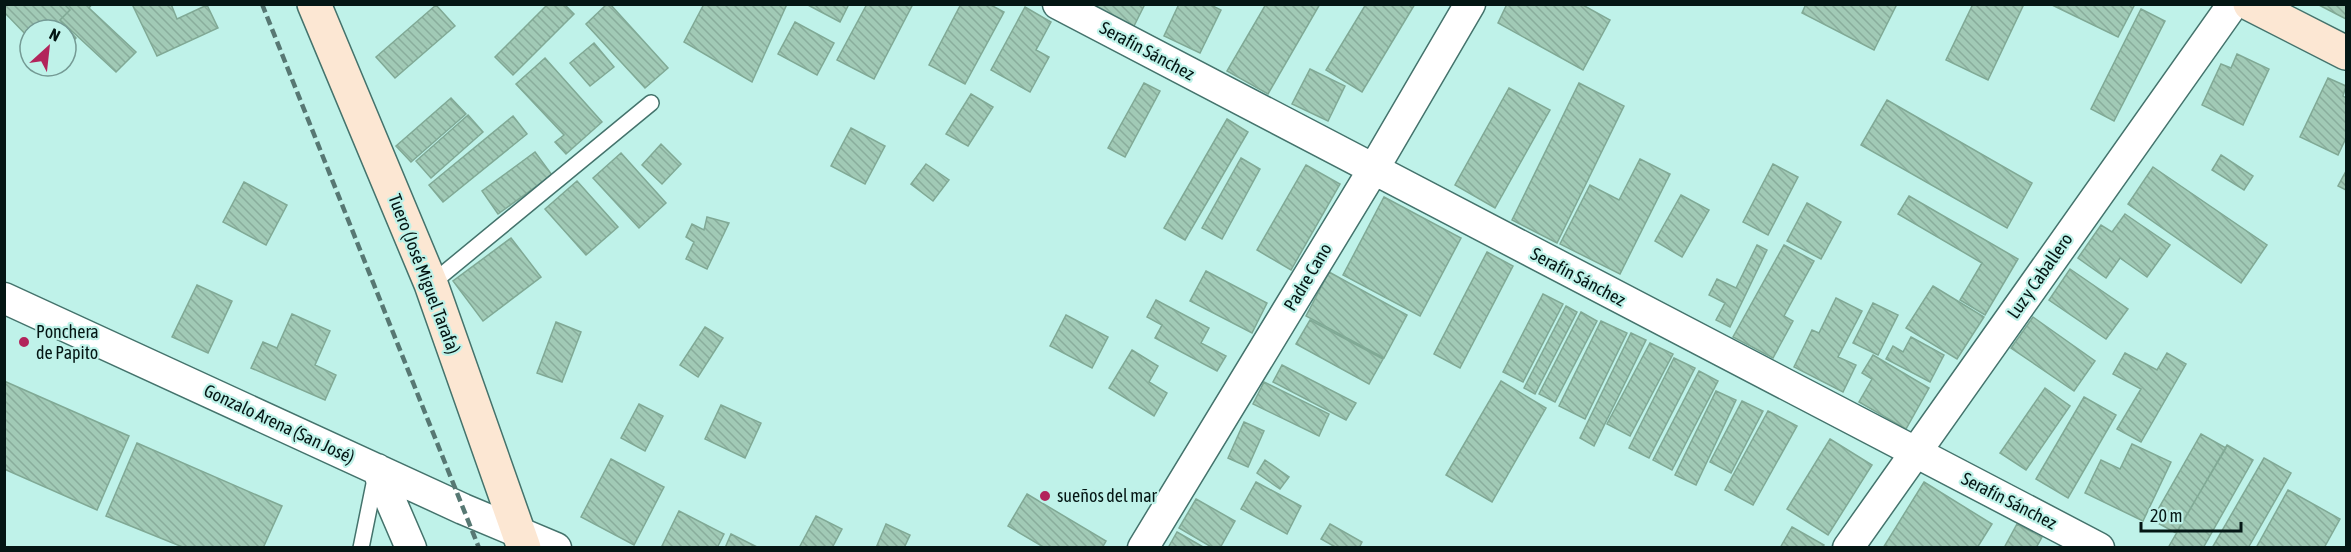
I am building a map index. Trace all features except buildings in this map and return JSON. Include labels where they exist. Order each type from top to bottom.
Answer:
[{"type":"main road","name":"Tuero (José Miguel Tarafa)","points":[[314,4],[431,285],[521,539]]},
{"type":"main road","points":[[2250,4],[2346,53]]},
{"type":"street","name":"Serafín Sánchez","points":[[1058,4],[2099,548]]},
{"type":"street","name":"Padre Cano","points":[[1143,548],[1373,170],[1470,4]]},
{"type":"street","name":"Luz y Caballero","points":[[1848,548],[2233,4]]},
{"type":"street","name":"Gonzalo Arena (San José)","points":[[4,298],[463,509],[521,539],[556,548]]},
{"type":"street","points":[[377,469],[411,548]]},
{"type":"lane","points":[[431,285],[651,103]]},
{"type":"lane","points":[[361,548],[377,469]]},
{"type":"railway","points":[[262,4],[479,548]]},
{"type":"place","name":"Ponchera de Papito","points":[[24,342]]},
{"type":"place","name":"sueños del mar","points":[[1045,496]]}]
